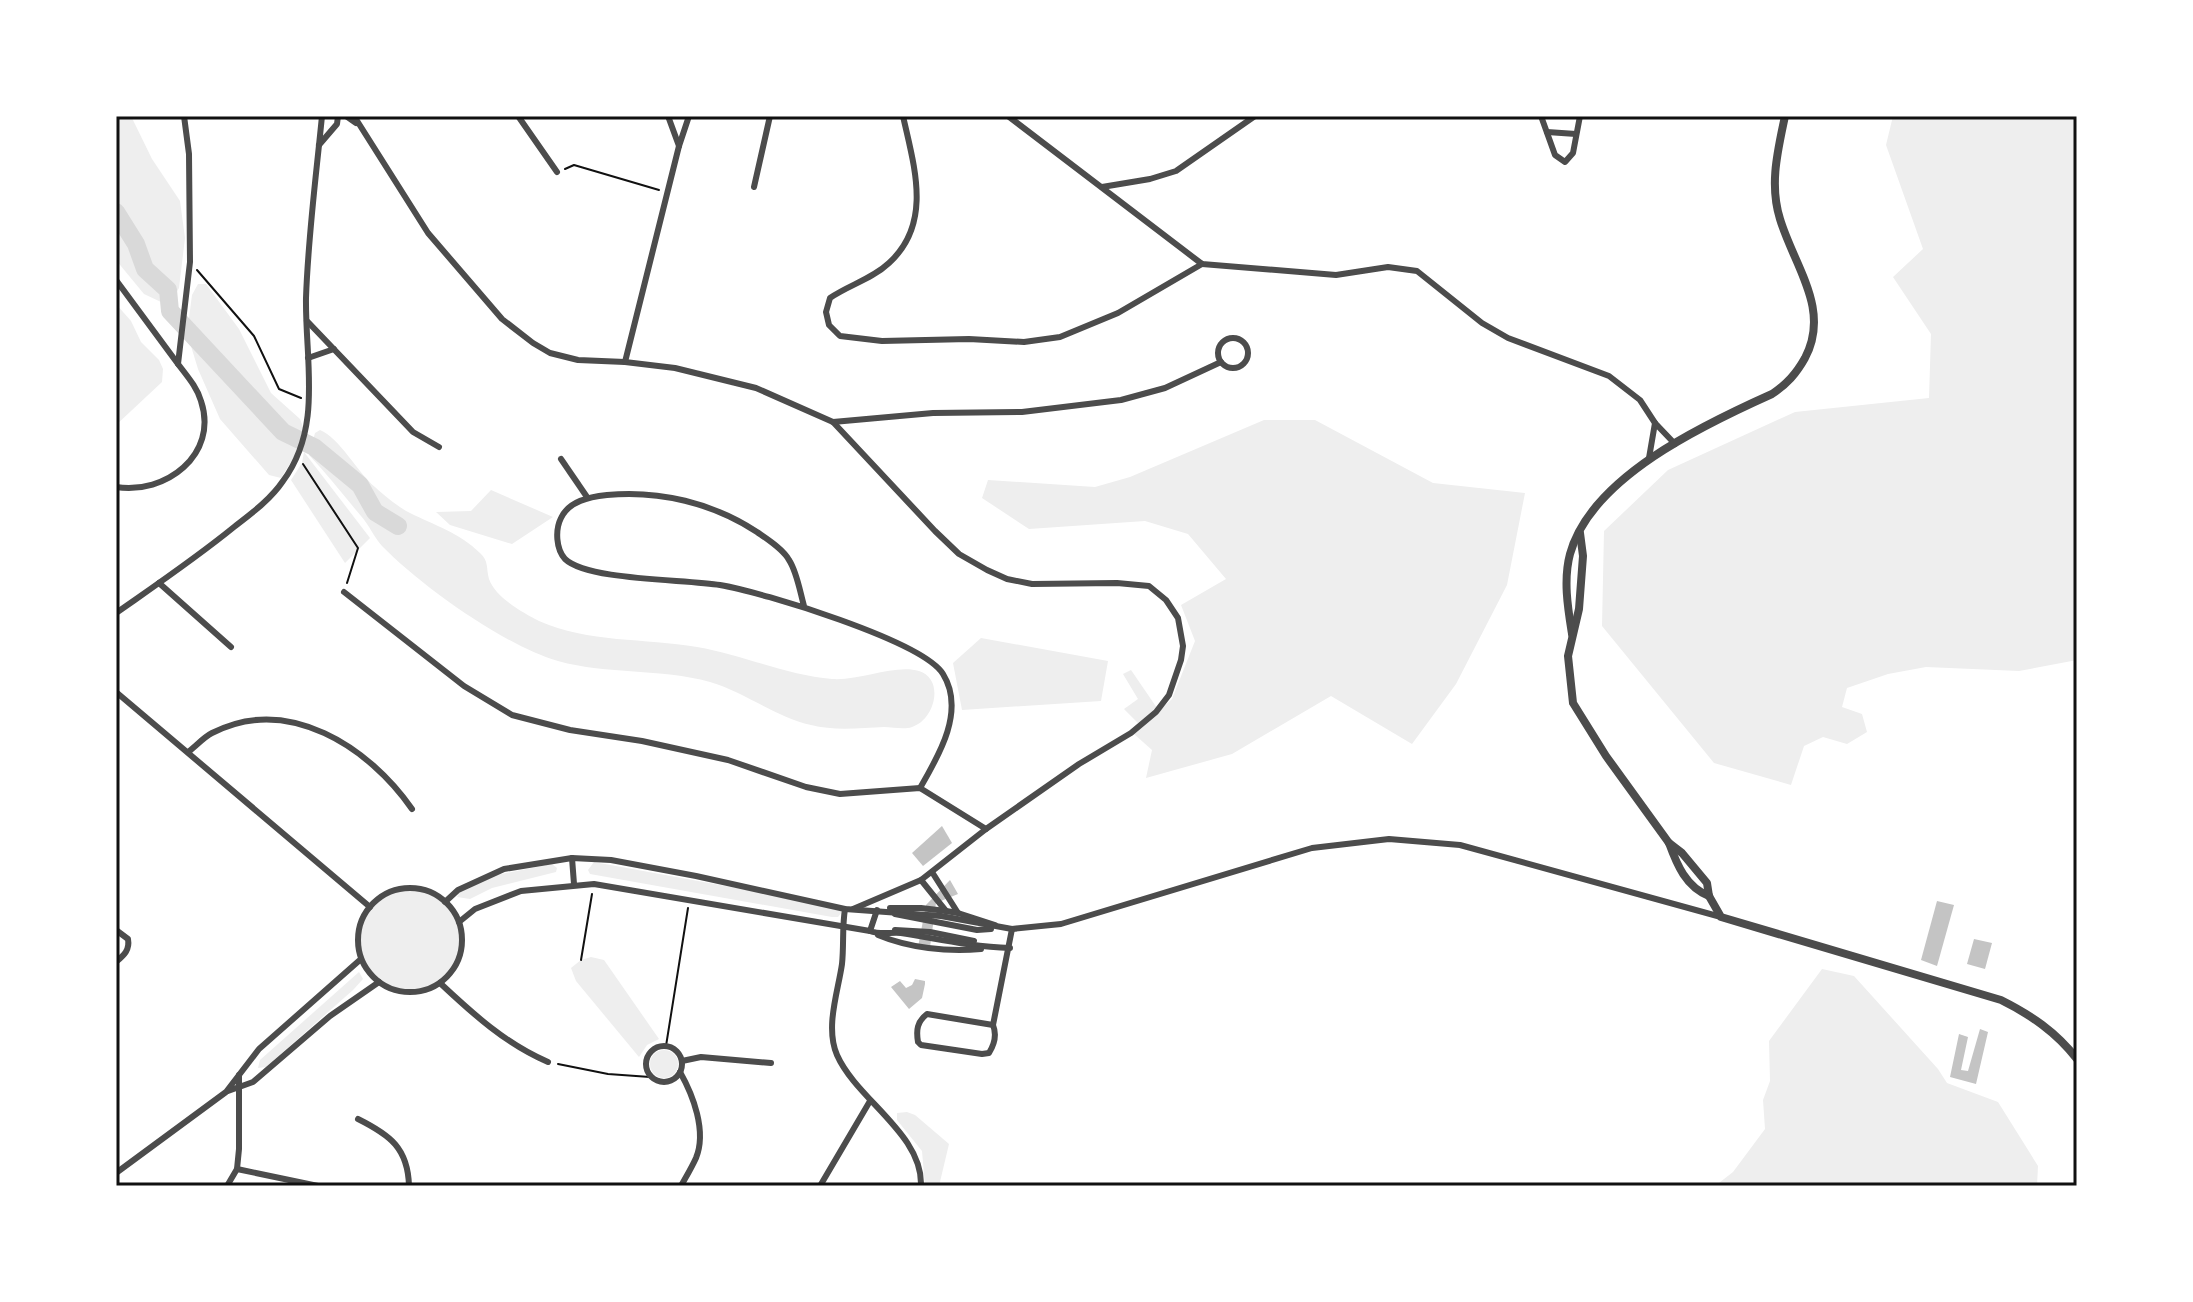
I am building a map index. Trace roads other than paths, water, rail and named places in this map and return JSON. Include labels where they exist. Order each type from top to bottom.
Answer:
[{"type":"street","points":[[178,364],[190,262],[189,154],[184,116]]},
{"type":"street","points":[[116,613],[266,502],[282,484],[300,452],[310,398],[307,321],[310,238],[322,116]]},
{"type":"street","points":[[319,145],[337,124],[338,116]]},
{"type":"street","points":[[346,116],[355,120],[428,233],[502,319],[533,343],[550,353],[578,360],[675,368],[756,388],[833,422],[951,546],[987,570],[1007,579],[1032,584],[1117,583],[1149,586],[1166,600],[1178,618],[1183,646],[1181,660],[1169,695],[1156,712],[1131,733],[1079,764],[986,829],[921,880],[849,909],[842,926],[842,961],[833,1021],[834,1044],[838,1057],[870,1101],[911,1147],[920,1163],[921,1186]]},
{"type":"street","points":[[518,116],[557,172]]},
{"type":"street","points":[[668,116],[679,146]]},
{"type":"street","points":[[625,362],[689,116]]},
{"type":"street","points":[[754,187],[770,116]]},
{"type":"street","points":[[903,116],[918,199],[911,232],[904,247],[889,263],[830,298],[826,312],[829,325],[840,336],[882,341],[969,339],[1024,342],[1060,337],[1118,313],[1202,264]]},
{"type":"street","points":[[1008,116],[1202,264],[1336,275],[1388,267],[1417,271],[1482,323],[1508,338],[1609,376],[1640,400],[1655,423],[1675,444]]},
{"type":"street","points":[[1102,187],[1176,171],[1255,116]]},
{"type":"street","points":[[1541,116],[1555,155],[1565,162],[1573,153],[1580,116]]},
{"type":"street","points":[[1709,896],[1698,892],[1689,883],[1669,843],[1606,756],[1573,703],[1569,676],[1583,556],[1580,530],[1601,501],[1649,458],[1780,389],[1798,371],[1809,351],[1815,332],[1813,299],[1779,218],[1774,191],[1775,165],[1785,116]]},
{"type":"street","points":[[1547,132],[1576,134]]},
{"type":"street","points":[[116,280],[192,383],[202,402],[204,423],[203,439],[185,466],[169,480],[152,487],[116,487]]},
{"type":"street","points":[[307,321],[413,432],[439,447]]},
{"type":"street","points":[[833,422],[933,413],[1022,412],[1121,400],[1165,388],[1221,362],[1234,368],[1243,364],[1248,356],[1243,342],[1234,338],[1225,340],[1218,353],[1221,362]]},
{"type":"street","points":[[308,358],[334,349]]},
{"type":"street","points":[[1649,458],[1655,423]]},
{"type":"street","points":[[561,459],[587,497]]},
{"type":"street","points":[[804,606],[789,559],[768,539],[734,518],[700,504],[636,493],[587,497],[568,508],[560,519],[558,545],[566,559],[582,567],[634,578],[719,585],[804,606],[918,654],[944,675],[951,713],[943,746],[920,788]]},
{"type":"street","points":[[159,583],[231,647]]},
{"type":"street","points":[[344,592],[464,686],[512,715],[570,730],[642,741],[728,760],[806,787],[840,794],[920,788],[986,829]]},
{"type":"street","points":[[116,692],[370,907]]},
{"type":"street","points":[[188,752],[212,733],[241,723],[268,720],[303,723],[356,751],[396,785],[412,809]]},
{"type":"street","points":[[880,910],[962,928],[1005,929],[1072,921],[1312,848],[1389,839],[1460,845],[1721,917],[2001,1000],[2031,1015],[2064,1042],[2077,1059]]},
{"type":"street","points":[[1669,843],[1682,853],[1707,883],[1709,896],[1721,917]]},
{"type":"street","points":[[445,902],[458,890],[504,869],[572,858],[611,860],[849,909],[904,907],[946,911],[1005,929]]},
{"type":"street","points":[[572,858],[574,884]]},
{"type":"street","points":[[932,872],[958,913]]},
{"type":"street","points":[[921,880],[946,911]]},
{"type":"street","points":[[459,922],[475,909],[521,891],[594,884],[842,926],[872,932],[893,941],[940,949],[1010,948]]},
{"type":"street","points":[[408,889],[429,892],[445,902],[459,922],[462,943],[459,958],[440,983],[419,992],[407,993],[396,991],[372,977],[361,959],[358,935],[370,907],[386,895],[408,889]]},
{"type":"street","points":[[872,932],[880,910]]},
{"type":"street","points":[[993,1025],[927,1014],[917,1027],[918,1042],[921,1045],[989,1053],[995,1036],[993,1025],[1010,948],[1005,929]]},
{"type":"street","points":[[116,930],[128,939],[129,945],[116,962]]},
{"type":"street","points":[[872,932],[916,930],[956,936],[989,948]]},
{"type":"street","points":[[116,1173],[226,1092],[259,1049],[361,959]]},
{"type":"street","points":[[226,1092],[253,1082],[330,1016],[379,982]]},
{"type":"street","points":[[440,983],[491,1028],[524,1052],[548,1062]]},
{"type":"street","points":[[681,1186],[698,1155],[699,1136],[692,1093],[681,1066],[678,1052],[666,1046],[654,1049],[648,1056],[645,1066],[650,1077],[666,1082],[676,1078],[681,1066],[701,1057],[771,1063]]},
{"type":"street","points":[[227,1186],[237,1169],[239,1075]]},
{"type":"street","points":[[820,1186],[870,1101]]},
{"type":"street","points":[[358,1119],[386,1134],[395,1143],[405,1159],[409,1186]]},
{"type":"street","points":[[237,1169],[318,1186]]},
{"type":"waterway","points":[[116,212],[136,244],[145,269],[168,290],[170,311],[283,432],[314,447],[360,485],[375,512],[398,526]]}]
